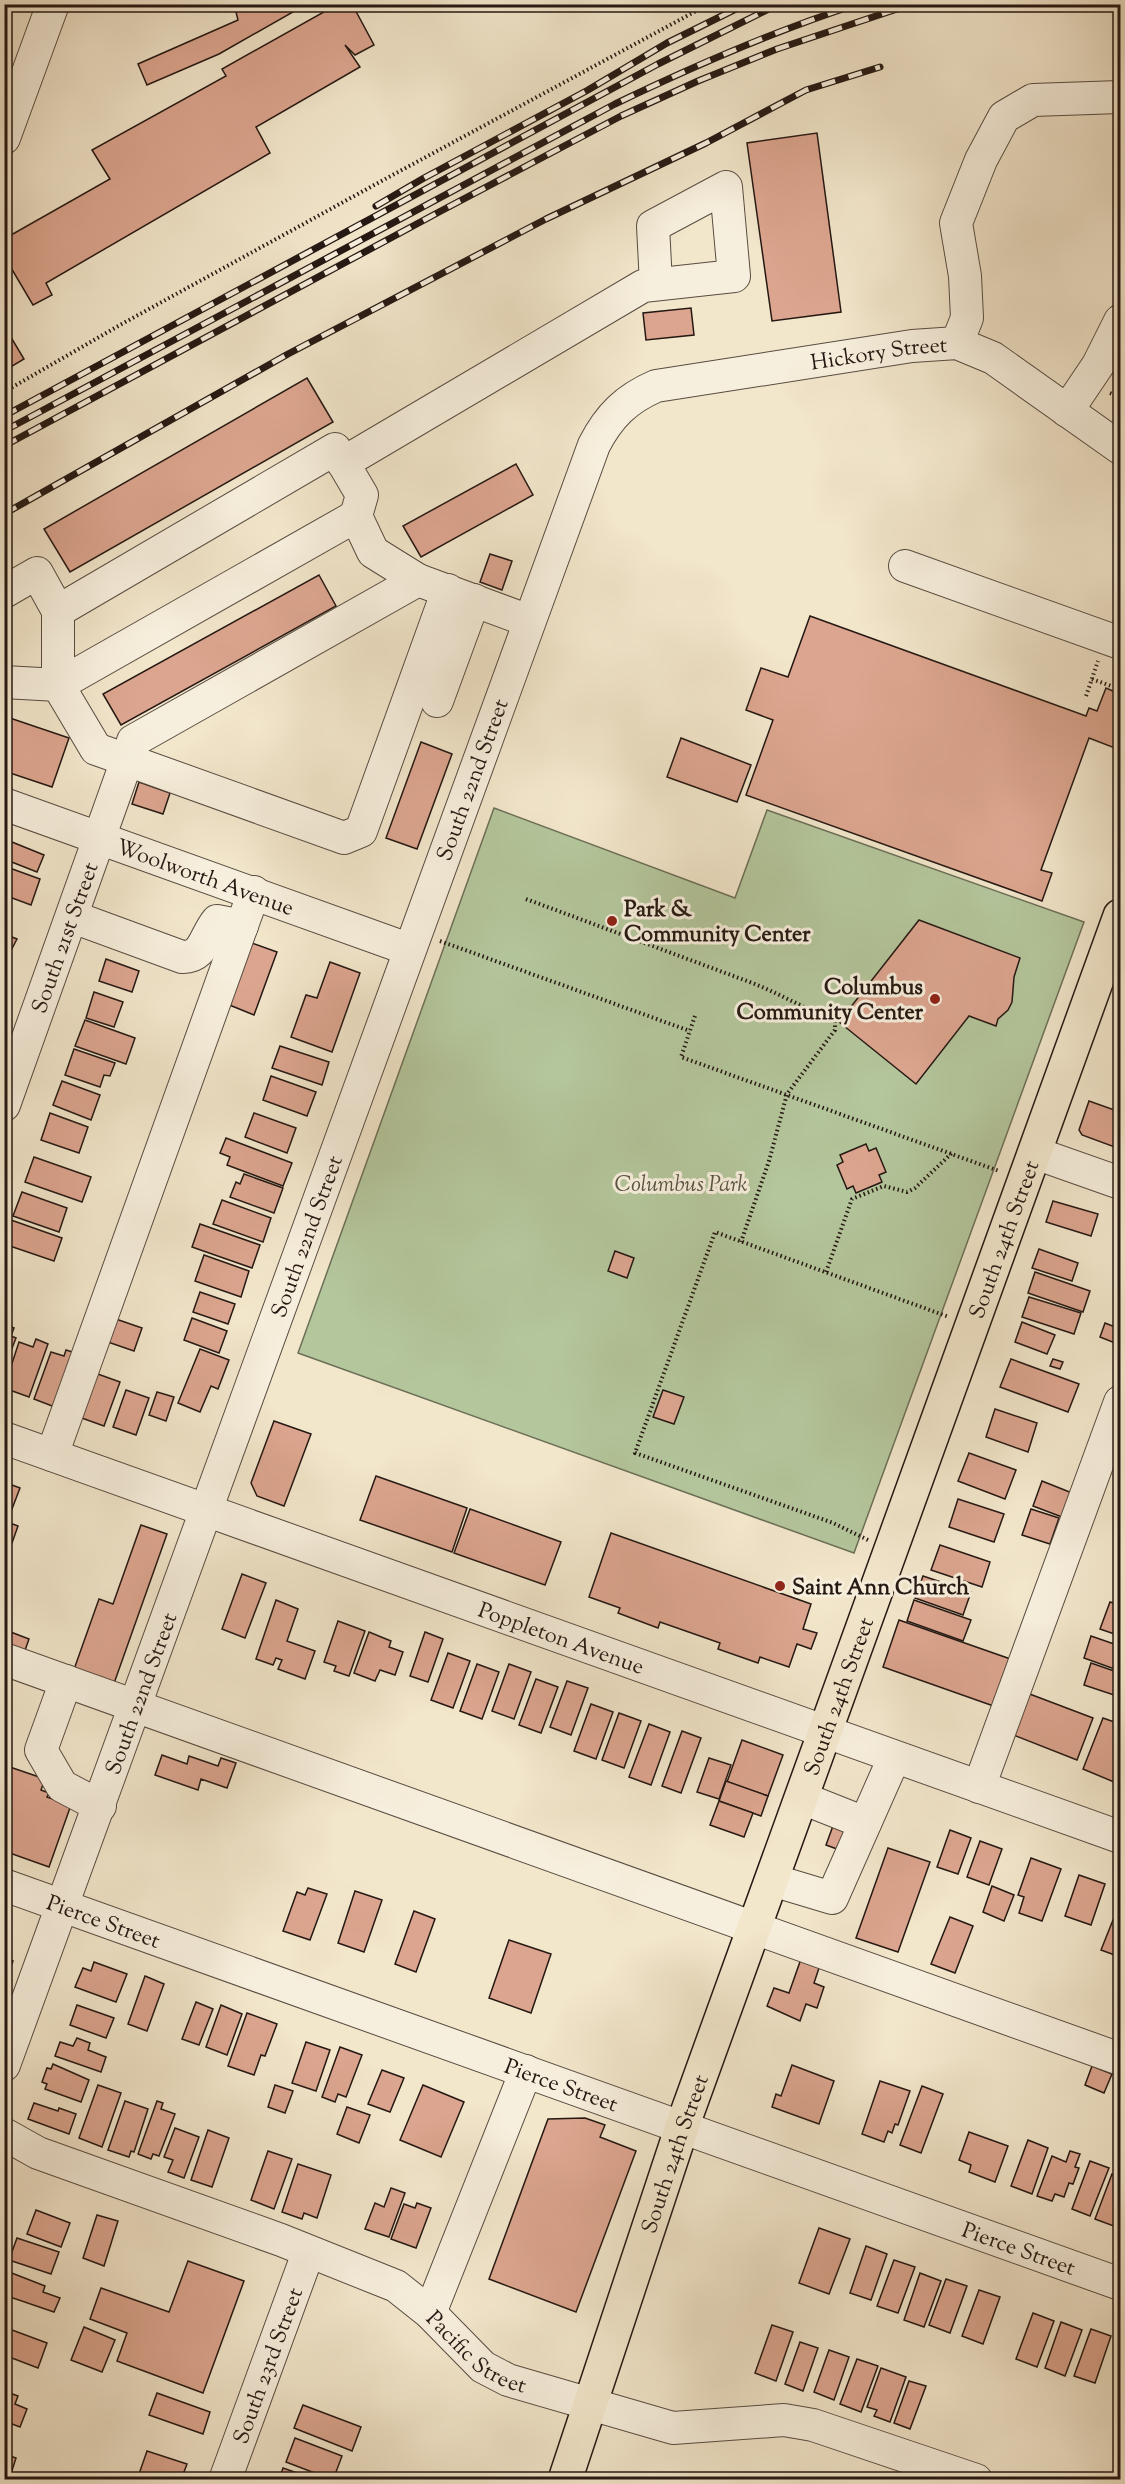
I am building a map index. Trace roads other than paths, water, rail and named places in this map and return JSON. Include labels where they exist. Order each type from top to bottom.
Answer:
[{"type":"main road","name":"South 24th Street","points":[[565,2480],[682,2127],[1120,916]]},
{"type":"street","points":[[4,138],[53,4]]},
{"type":"street","points":[[957,343],[967,318],[965,276],[956,224],[981,160],[1004,117],[1033,100],[1120,97]]},
{"type":"street","points":[[343,463],[643,286],[656,284]]},
{"type":"street","points":[[1067,411],[1098,365],[1120,321]]},
{"type":"street","name":"Hickory Street","points":[[615,412],[640,393],[656,386],[912,346],[957,343],[993,358],[1120,448]]},
{"type":"street","name":"South 22nd Street","points":[[4,2065],[208,1511],[421,944],[529,621],[594,445],[615,412]]},
{"type":"street","points":[[58,611],[335,449],[362,495],[356,516],[373,552],[418,580],[529,621]]},
{"type":"street","points":[[4,682],[58,685],[356,516]]},
{"type":"street","points":[[905,566],[1110,650]]},
{"type":"street","points":[[4,592],[37,573],[58,611],[58,685],[96,749],[344,838],[361,831],[461,595]]},
{"type":"street","name":"South 21st Street","points":[[4,1106],[73,917],[133,741],[418,580]]},
{"type":"street","points":[[437,701],[461,595]]},
{"type":"street","name":"Woolworth Avenue","points":[[4,804],[254,892],[421,944]]},
{"type":"street","points":[[52,1455],[254,892]]},
{"type":"street","points":[[73,917],[182,957],[192,958],[199,952],[208,932],[217,921],[242,926]]},
{"type":"street","points":[[1035,1153],[1120,1184]]},
{"type":"street","points":[[979,1787],[1120,1402]]},
{"type":"street","name":"Poppleton Avenue","points":[[4,1438],[1120,1837]]},
{"type":"street","points":[[4,1659],[1120,2059]]},
{"type":"street","points":[[66,1681],[34,1760],[62,1786],[100,1806]]},
{"type":"street","points":[[772,1880],[832,1898],[894,1758]]},
{"type":"street","points":[[802,1798],[865,1823]]},
{"type":"street","name":"Pierce Street","points":[[4,1885],[1120,2284]]},
{"type":"street","points":[[430,2313],[526,2071]]},
{"type":"street","name":"Pacific Street","points":[[4,2134],[38,2154],[281,2240],[308,2253],[396,2286],[430,2313],[483,2367],[495,2374],[588,2405],[673,2428],[784,2420],[813,2425],[925,2471],[976,2480]]},
{"type":"street","name":"South 23rd Street","points":[[225,2480],[308,2253]]},
{"type":"railway","points":[[376,206],[588,90],[667,43],[746,4]]},
{"type":"railway","points":[[4,416],[658,64],[779,4]]},
{"type":"railway","points":[[4,431],[615,104],[735,50],[858,4]]},
{"type":"railway","points":[[4,446],[621,116],[777,49],[912,4]]},
{"type":"railway","points":[[4,514],[288,354],[546,219],[706,143],[806,90],[880,67]]},
{"type":"place","name":"Park & Community Center","points":[[612,921]]},
{"type":"place","name":"Columbus Community Center","points":[[935,999]]},
{"type":"place","name":"Saint Ann Church","points":[[780,1586]]},
{"type":"park label","name":"Columbus Park","points":[[681,1183]]}]
